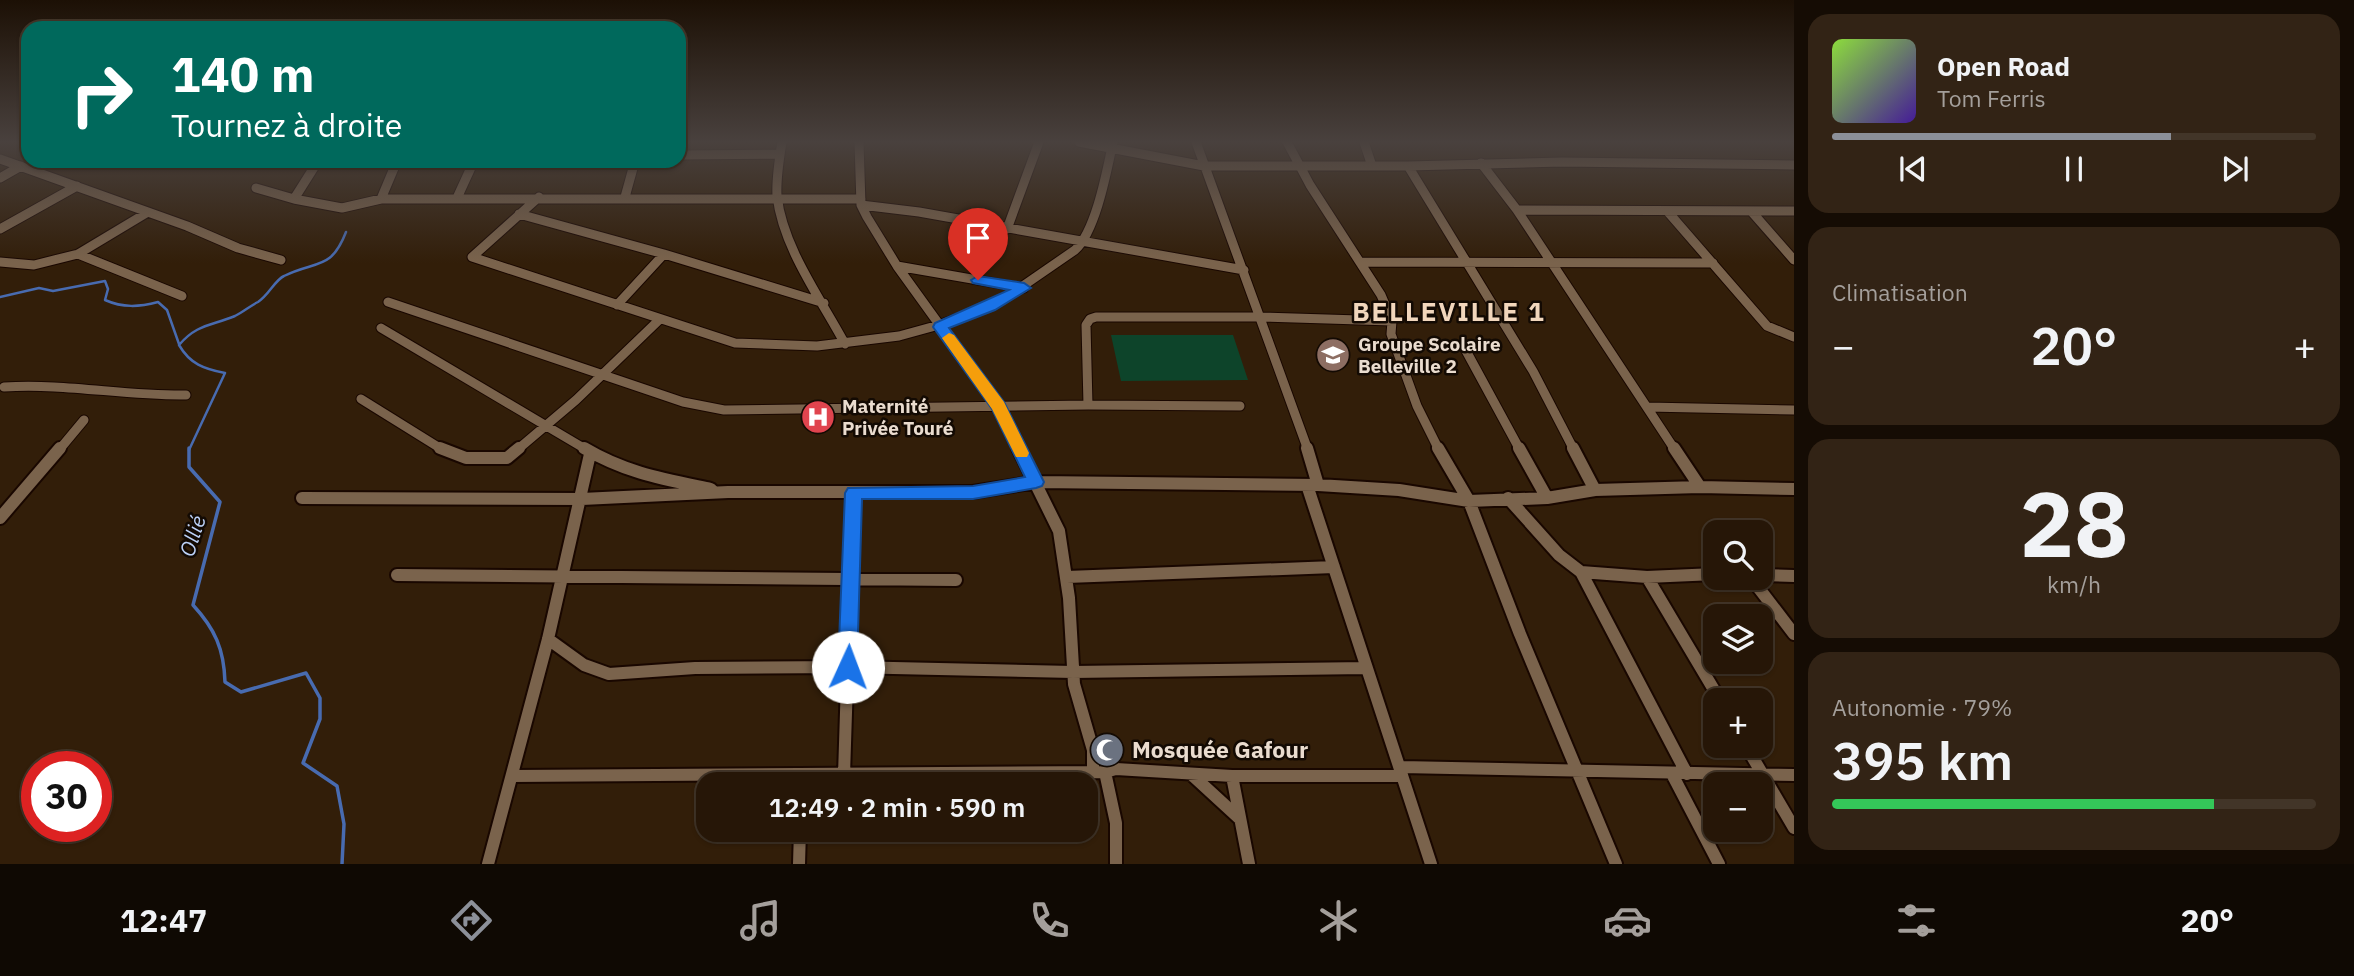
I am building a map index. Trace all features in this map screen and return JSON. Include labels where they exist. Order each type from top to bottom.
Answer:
[{"type":"street","points":[[68,182],[238,248],[281,260]]},
{"type":"street","points":[[294,200],[305,182]]},
{"type":"street","points":[[381,199],[388,182]]},
{"type":"street","points":[[457,198],[464,182]]},
{"type":"street","points":[[625,197],[629,182]]},
{"type":"street","points":[[778,182],[777,199],[790,236],[845,344]]},
{"type":"street","points":[[860,182],[861,202],[897,266],[999,406],[1059,531],[1067,577],[1073,672],[1078,701],[1116,823],[1116,864]]},
{"type":"street","points":[[1007,229],[1024,182]]},
{"type":"street","points":[[539,197],[472,257],[735,343],[769,346],[845,344],[940,327],[990,306],[1024,288],[1082,242],[1101,182]]},
{"type":"street","points":[[1210,182],[1304,436],[1313,485],[1334,567],[1431,864]]},
{"type":"street","points":[[1309,182],[1362,262],[1392,321],[1391,334],[1417,405],[1427,429],[1469,501],[1575,769],[1616,864]]},
{"type":"street","points":[[1418,182],[1533,371],[1595,490]]},
{"type":"street","points":[[1496,182],[1517,210],[1700,487]]},
{"type":"street","points":[[0,229],[78,186]]},
{"type":"street","points":[[256,188],[294,200],[342,208],[381,199],[539,197],[861,202],[1244,270]]},
{"type":"street","points":[[1517,210],[1794,211]]},
{"type":"street","points":[[1751,211],[1794,260]]},
{"type":"street","points":[[0,262],[34,265],[78,254],[148,212]]},
{"type":"street","points":[[1668,212],[1767,326],[1794,337]]},
{"type":"street","points":[[519,214],[824,303]]},
{"type":"street","points":[[78,254],[182,296]]},
{"type":"street","points":[[617,305],[663,254]]},
{"type":"street","points":[[1362,262],[1713,263]]},
{"type":"street","points":[[897,266],[1024,288]]},
{"type":"street","points":[[388,302],[605,373],[683,402],[724,410],[1088,405],[1240,406]]},
{"type":"street","points":[[1088,405],[1086,325],[1090,319],[1126,315],[1392,321]]},
{"type":"street","points":[[361,399],[449,453],[466,458],[507,458],[605,373],[660,319]]},
{"type":"street","points":[[381,328],[590,454],[637,474],[728,492]]},
{"type":"street","points":[[1464,347],[1547,498]]},
{"type":"street","points":[[1,389],[34,383],[154,396],[186,395]]},
{"type":"street","points":[[1647,407],[1794,410]]},
{"type":"street","points":[[0,518],[84,421]]},
{"type":"street","points":[[488,864],[548,639],[582,499],[590,454]]},
{"type":"street","points":[[302,498],[582,499],[728,492],[973,492],[1036,482],[1313,485],[1399,490],[1469,501],[1547,498],[1595,490],[1700,487],[1794,489]]},
{"type":"street","points":[[844,772],[853,493]]},
{"type":"street","points":[[1508,498],[1559,555],[1581,572],[1680,774],[1719,864]]},
{"type":"street","points":[[1067,577],[1334,567]]},
{"type":"street","points":[[1581,572],[1647,577],[1703,575]]},
{"type":"street","points":[[397,575],[956,580]]},
{"type":"street","points":[[1773,575],[1794,576]]},
{"type":"street","points":[[1647,577],[1713,688]]},
{"type":"street","points":[[1760,590],[1794,634]]},
{"type":"street","points":[[548,639],[584,665],[609,674],[695,668],[848,667],[1073,672],[1367,668]]},
{"type":"street","points":[[1035,772],[1116,769],[1232,776],[1575,769],[1703,774]]},
{"type":"street","points":[[1191,774],[1240,819]]},
{"type":"street","points":[[1773,775],[1794,775]]},
{"type":"street","points":[[512,776],[696,778]]},
{"type":"street","points":[[1232,776],[1249,864]]},
{"type":"street","points":[[1773,791],[1794,828]]},
{"type":"street","points":[[799,864],[800,842]]},
{"type":"green space","points":[[1111,335],[1233,335],[1248,380],[1121,381]]},
{"type":"waterway","name":"Ollié","points":[[189,450],[225,373],[198,365],[179,345],[198,329],[235,316],[258,302],[284,276],[328,259],[346,232]]},
{"type":"waterway","points":[[0,297],[39,288],[53,291],[105,281],[108,289],[105,300],[131,306],[158,302],[167,310],[179,344]]},
{"type":"waterway","name":"Ollié","points":[[189,450],[189,467],[220,502],[193,605],[217,640],[223,659],[225,682],[241,692],[306,673],[320,698],[320,719],[303,763],[337,786],[344,824],[342,864]]},
{"type":"slow traffic","points":[[949,338],[999,406],[1021,453]]},
{"type":"place","name":"Groupe Scolaire Belleville 2","points":[[1333,355]]},
{"type":"place","name":"Maternité Privée Touré","points":[[818,417]]},
{"type":"place","name":"Mosquée Gafour","points":[[1107,750]]},
{"type":"district","name":"BELLEVILLE 1","points":[[1449,312]]},
{"type":"route","points":[[848,667],[853,493],[973,492],[1036,482],[999,406],[940,327],[1024,288],[978,280]]}]
